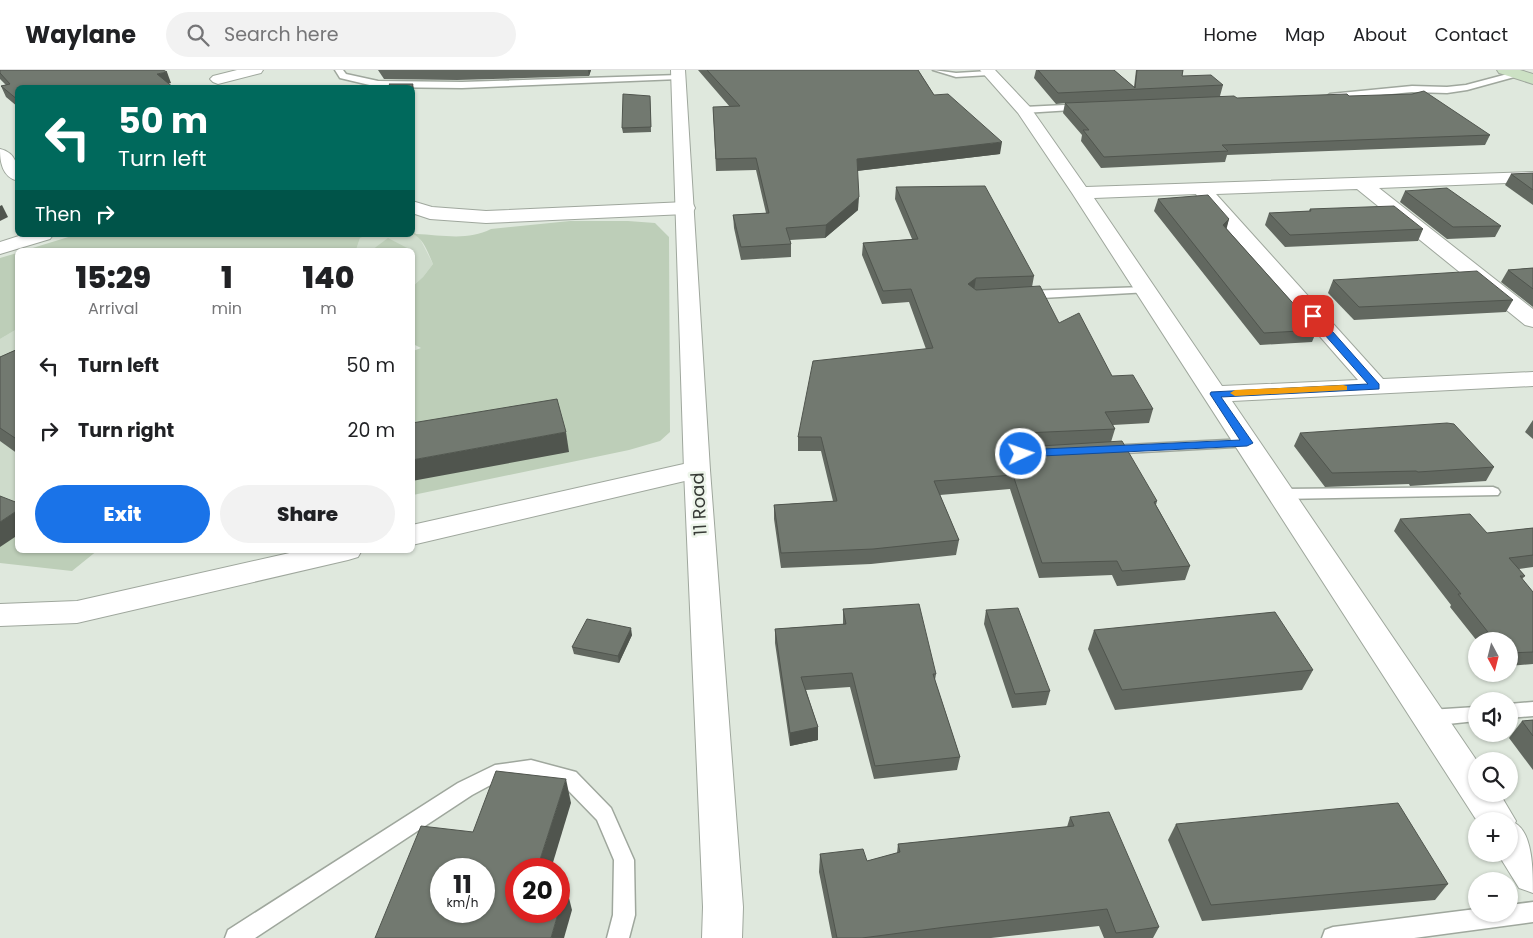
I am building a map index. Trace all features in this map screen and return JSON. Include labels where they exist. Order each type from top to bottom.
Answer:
[{"type":"main road","points":[[1509,72],[1533,79]]},
{"type":"street","points":[[205,70],[224,83],[256,70]]},
{"type":"street","points":[[988,71],[1024,110],[1081,193],[1468,777]]},
{"type":"street","name":"11 Road","points":[[678,73],[686,208],[697,470],[723,897],[722,938]]},
{"type":"street","points":[[0,154],[15,172]]},
{"type":"street","points":[[1081,193],[1533,177]]},
{"type":"street","points":[[1360,183],[1533,320]]},
{"type":"street","points":[[1201,188],[1376,386]]},
{"type":"street","points":[[415,208],[430,213],[486,217],[686,208]]},
{"type":"street","points":[[0,248],[36,237]]},
{"type":"street","points":[[1215,394],[1533,379]]},
{"type":"street","points":[[415,534],[697,470]]},
{"type":"street","points":[[0,614],[77,612],[335,553]]},
{"type":"street","points":[[1518,852],[1533,875]]},
{"type":"lane","points":[[339,70],[343,76],[378,84],[462,85],[593,75],[678,73]]},
{"type":"lane","points":[[937,70],[956,75],[988,71]]},
{"type":"lane","points":[[1322,97],[1412,89],[1447,90],[1467,87],[1509,72]]},
{"type":"lane","points":[[1024,110],[1094,107]]},
{"type":"lane","points":[[1012,296],[1145,290]]},
{"type":"lane","points":[[1090,451],[1247,443]]},
{"type":"lane","points":[[1281,494],[1493,492]]},
{"type":"lane","points":[[1518,710],[1533,709]]},
{"type":"lane","points":[[1429,718],[1468,715]]},
{"type":"lane","points":[[236,938],[465,789],[495,772],[531,768],[570,778],[604,814],[624,860],[624,915],[618,938]]},
{"type":"lane","points":[[1333,938],[1533,912]]},
{"type":"shaded area","points":[[570,221],[628,221],[655,223],[669,237],[670,432],[660,441],[629,450],[415,495],[415,350],[421,348],[415,345],[415,284],[433,264],[423,243],[415,233],[464,236],[482,233],[491,229]]},
{"type":"shaded area","points":[[415,235],[419,237],[433,264],[415,284],[415,248],[357,248],[360,238],[415,237]]},
{"type":"shaded area","points":[[68,237],[363,237],[360,238],[357,248],[33,248]]},
{"type":"shaded area","points":[[388,238],[407,248],[375,248]]},
{"type":"shaded area","points":[[15,254],[15,330],[0,339],[0,258]]},
{"type":"shaded area","points":[[15,330],[15,508],[0,497],[0,339]]},
{"type":"shaded area","points":[[0,497],[15,508],[15,553],[94,553],[72,571],[0,563]]},
{"type":"building","points":[[0,70],[163,70],[167,72],[157,74],[170,85],[15,85],[15,98],[1,86],[10,84],[0,73]]},
{"type":"building","points":[[707,70],[918,70],[934,95],[948,94],[1002,142],[857,159],[859,197],[826,225],[786,228],[791,244],[741,247],[733,215],[769,213],[756,158],[716,159],[713,107],[740,106]]},
{"type":"building","points":[[1038,70],[1114,70],[1135,88],[1137,70],[1183,70],[1182,76],[1211,75],[1223,85],[1058,93]]},
{"type":"building","points":[[389,84],[413,84],[412,85]]},
{"type":"building","points":[[1424,91],[1490,135],[1222,145],[1228,151],[1104,157],[1083,130],[1089,130],[1065,103],[1234,96],[1237,98],[1412,94]]},
{"type":"building","points":[[623,94],[650,96],[651,127],[622,128]]},
{"type":"building","points":[[1533,173],[1533,190],[1511,174]]},
{"type":"building","points":[[985,186],[1034,276],[976,278],[968,284],[976,290],[1040,286],[1059,323],[1079,313],[1112,376],[1133,375],[1153,409],[1105,412],[1115,429],[1024,433],[1015,439],[1017,444],[1024,447],[1122,441],[1157,501],[1154,502],[1190,566],[1122,571],[1117,561],[1042,563],[1013,475],[934,481],[959,540],[873,549],[781,553],[774,505],[837,501],[821,437],[798,437],[813,361],[933,348],[911,289],[883,291],[863,243],[918,239],[896,187]]},
{"type":"building","points":[[1447,188],[1501,226],[1453,227],[1405,191]]},
{"type":"building","points":[[1208,195],[1229,219],[1223,225],[1317,330],[1264,333],[1158,199]]},
{"type":"building","points":[[1394,206],[1423,229],[1290,235],[1269,213],[1311,211],[1310,209]]},
{"type":"building","points":[[1533,268],[1533,289],[1508,270]]},
{"type":"building","points":[[1477,271],[1513,300],[1359,307],[1333,280]]},
{"type":"building","points":[[15,350],[15,438],[0,428],[0,357]]},
{"type":"building","points":[[557,399],[566,432],[415,459],[415,423]]},
{"type":"building","points":[[1454,424],[1494,467],[1418,472],[1332,473],[1300,433]]},
{"type":"building","points":[[0,496],[15,502],[15,512],[0,522]]},
{"type":"building","points":[[1470,514],[1487,533],[1533,528],[1533,555],[1509,558],[1525,576],[1520,576],[1533,592],[1533,652],[1518,653],[1518,632],[1488,632],[1458,594],[1461,594],[1400,519]]},
{"type":"building","points":[[919,604],[936,674],[933,674],[960,757],[875,766],[852,673],[801,677],[818,727],[790,733],[775,629],[846,624],[843,609]]},
{"type":"building","points":[[1018,608],[1050,691],[1015,694],[986,610]]},
{"type":"building","points":[[1275,612],[1313,670],[1122,690],[1094,630]]},
{"type":"building","points":[[587,619],[631,628],[618,656],[572,647]]},
{"type":"building","points":[[1533,720],[1533,736],[1522,721]]},
{"type":"building","points":[[496,771],[566,779],[541,858],[505,858],[505,923],[555,923],[551,938],[375,938],[421,826],[473,832]]},
{"type":"building","points":[[1398,803],[1448,884],[1211,905],[1176,824]]},
{"type":"building","points":[[1109,812],[1159,927],[1116,933],[1107,909],[862,938],[837,938],[820,854],[863,849],[867,861],[900,852],[898,844],[1074,826],[1070,817]]},
{"type":"slow traffic","points":[[1235,393],[1343,388]]},
{"type":"route","points":[[1021,454],[1247,443],[1215,394],[1376,386],[1313,316]]}]
